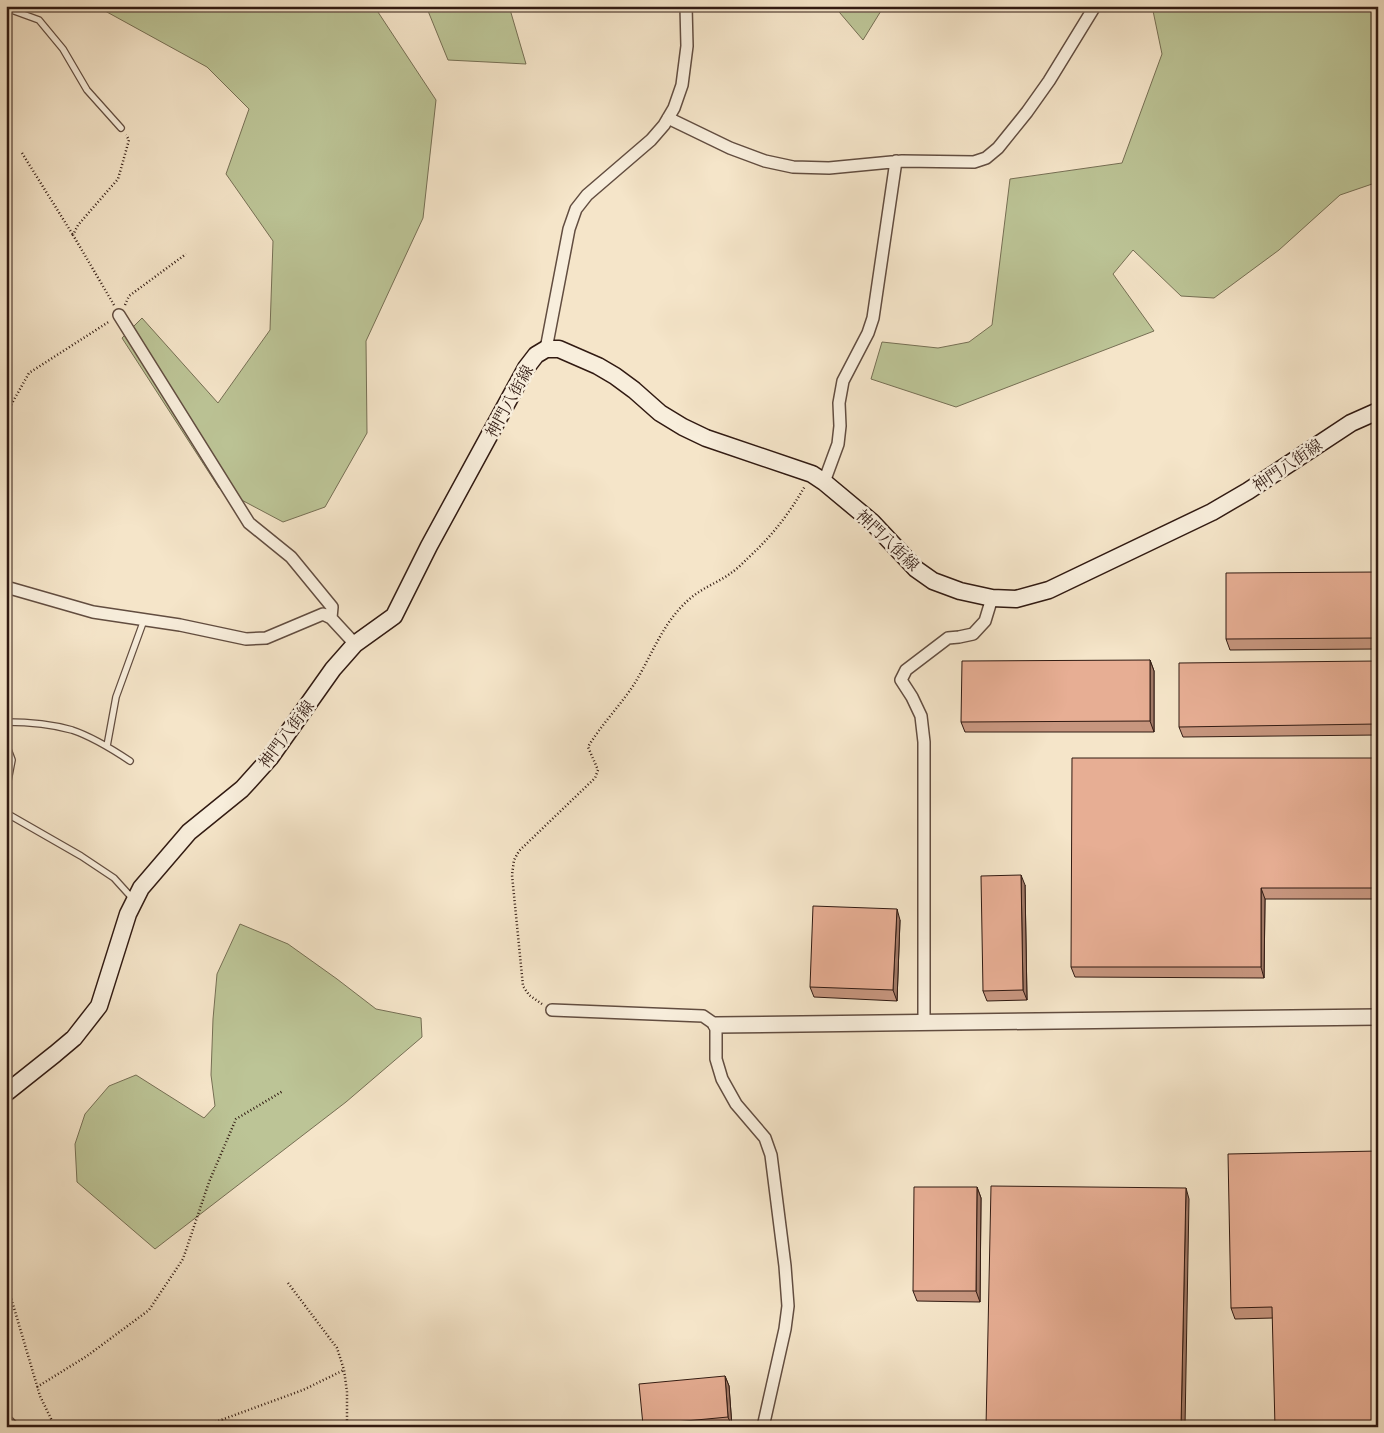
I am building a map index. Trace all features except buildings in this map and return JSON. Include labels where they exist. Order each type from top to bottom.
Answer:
[{"type":"main road","name":"神門八街線","points":[[6,1093],[74,1038],[99,1006],[128,914],[141,888],[189,832],[242,789],[270,758],[333,669],[355,644],[394,616],[429,546],[526,368],[536,355],[546,349],[559,349],[598,366],[634,390],[660,413],[698,434],[818,478],[872,522],[916,569],[932,581],[960,591],[992,598],[1016,599],[1050,590],[1212,512],[1248,491],[1351,422],[1378,411]]},
{"type":"street","points":[[546,349],[569,229],[576,209],[587,196],[651,140],[664,125],[674,108],[682,85],[687,46],[686,6]]},
{"type":"street","points":[[668,118],[730,148],[765,161],[794,167],[829,168],[896,161],[974,162],[986,158],[998,148],[1027,112],[1049,81],[1095,6]]},
{"type":"street","points":[[818,478],[838,444],[840,426],[839,403],[843,381],[868,333],[873,318],[896,161]]},
{"type":"street","points":[[120,315],[249,523],[291,557],[332,607],[331,618]]},
{"type":"street","points":[[6,587],[93,612],[180,625],[246,639],[266,638],[323,614],[331,618],[355,644]]},
{"type":"street","points":[[924,1023],[924,742],[922,716],[901,680],[906,670],[948,638],[973,634],[985,621],[992,598]]},
{"type":"street","points":[[552,1010],[703,1016],[716,1025],[1378,1017]]},
{"type":"street","points":[[716,1025],[716,1059],[722,1079],[736,1104],[765,1138],[771,1156],[785,1266],[788,1306],[786,1329],[764,1427]]},
{"type":"street","points":[[6,1424],[10,1427]]},
{"type":"lane","points":[[6,8],[38,20],[63,49],[87,90],[120,128]]},
{"type":"lane","points":[[107,746],[116,697],[144,620]]},
{"type":"lane","points":[[6,722],[31,722],[72,730],[107,746],[130,761]]},
{"type":"lane","points":[[6,744],[12,760],[6,791]]},
{"type":"lane","points":[[6,813],[114,878],[135,900]]},
{"type":"path","points":[[73,235],[78,225],[118,179],[129,140],[120,128]]},
{"type":"path","points":[[22,153],[120,315]]},
{"type":"path","points":[[6,414],[29,372],[120,315],[129,296],[186,254]]},
{"type":"path","points":[[552,1010],[534,998],[523,986],[512,875],[514,860],[519,851],[595,778],[598,770],[588,747],[633,685],[656,643],[675,614],[692,596],[731,573],[775,531],[794,505],[818,478]]},
{"type":"path","points":[[37,1387],[87,1356],[149,1310],[183,1259],[209,1182],[236,1119],[284,1091]]},
{"type":"path","points":[[6,1206],[8,1218],[6,1231]]},
{"type":"path","points":[[6,1275],[37,1387],[55,1427]]},
{"type":"path","points":[[288,1283],[337,1348],[344,1370],[347,1392],[347,1427]]},
{"type":"path","points":[[202,1427],[303,1390],[344,1370]]},
{"type":"path","points":[[222,1420],[225,1427]]},
{"type":"green space","points":[[96,6],[374,6],[436,100],[423,218],[366,341],[367,433],[325,507],[283,522],[219,488],[122,338],[142,318],[218,403],[270,330],[273,241],[226,174],[249,109],[207,67]]},
{"type":"green space","points":[[426,6],[509,6],[526,64],[448,60]]},
{"type":"green space","points":[[834,6],[884,6],[863,40]]},
{"type":"green space","points":[[1152,6],[1378,6],[1378,182],[1340,195],[1279,250],[1214,298],[1181,296],[1133,250],[1113,274],[1154,331],[956,407],[871,379],[882,342],[938,348],[969,342],[992,325],[1010,179],[1122,163],[1162,54]]},
{"type":"green space","points":[[240,924],[288,944],[376,1009],[421,1018],[422,1037],[346,1102],[155,1249],[77,1182],[75,1144],[85,1114],[109,1086],[136,1075],[204,1118],[215,1106],[211,1075],[217,974]]}]
